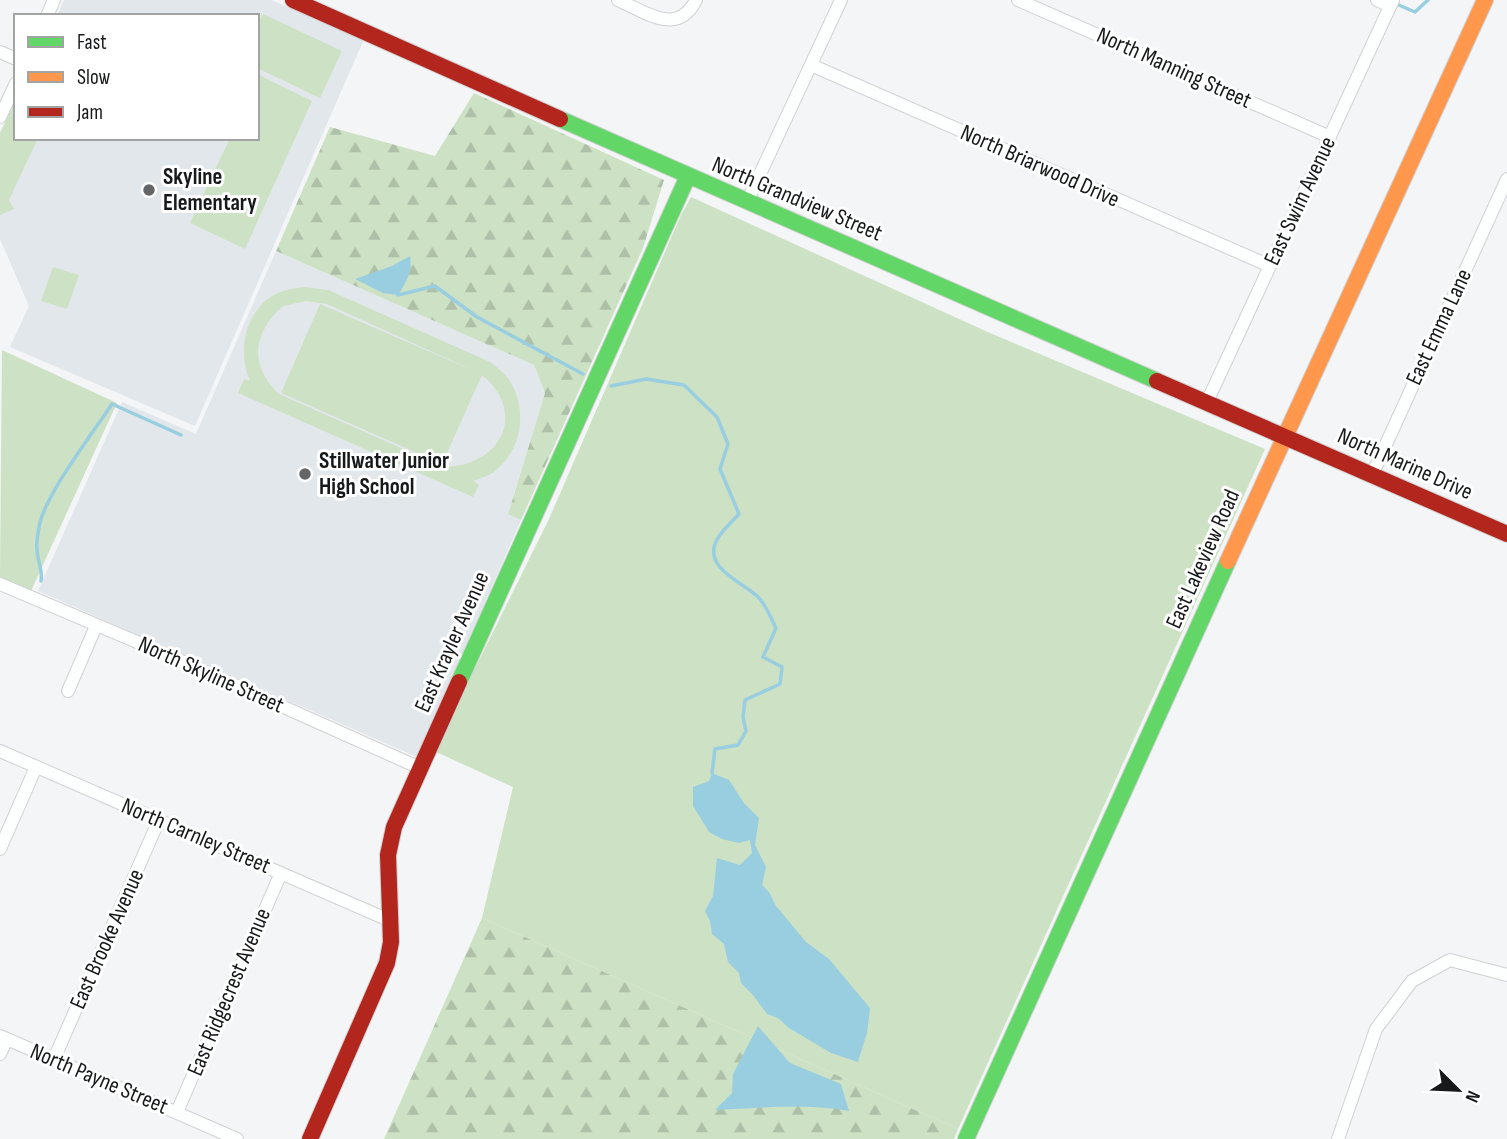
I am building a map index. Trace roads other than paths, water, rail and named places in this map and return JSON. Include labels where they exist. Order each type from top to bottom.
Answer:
[{"type":"street","name":"North Grandview Street","points":[[293,0],[1284,437]]},
{"type":"street","points":[[618,0],[662,20],[680,18],[690,11],[696,0]]},
{"type":"street","points":[[747,202],[841,0]]},
{"type":"street","name":"North Manning Street","points":[[1018,0],[1330,136]]},
{"type":"street","points":[[1377,0],[1391,3]]},
{"type":"street","name":"East Lakeview Road","points":[[966,1139],[1485,0]]},
{"type":"street","name":"East Swim Avenue","points":[[1207,402],[1391,3]]},
{"type":"street","name":"North Briarwood Drive","points":[[811,65],[1270,267]]},
{"type":"street","points":[[0,117],[14,87]]},
{"type":"street","name":"East Krayler Avenue","points":[[310,1139],[387,963],[391,942],[388,855],[394,827],[688,176]]},
{"type":"street","name":"East Emma Lane","points":[[1372,475],[1507,178]]},
{"type":"street","name":"North Marine Drive","points":[[1284,437],[1507,534]]},
{"type":"street","name":"North Skyline Street","points":[[0,584],[163,653],[420,768]]},
{"type":"street","points":[[68,691],[96,626]]},
{"type":"street","name":"North Carnley Street","points":[[0,751],[391,921]]},
{"type":"street","points":[[0,849],[36,767]]},
{"type":"street","name":"East Brooke Avenue","points":[[54,1059],[159,820]]},
{"type":"street","name":"East Ridgecrest Avenue","points":[[177,1112],[281,873]]},
{"type":"street","points":[[1338,1139],[1376,1029],[1412,981],[1450,960],[1506,971]]},
{"type":"street","points":[[0,1054],[3,1037]]},
{"type":"street","name":"North Payne Street","points":[[3,1037],[237,1139]]},
{"type":"water","points":[[410,256],[410,272],[398,295],[383,293],[355,279],[392,266]]},
{"type":"water","points":[[712,773],[729,780],[744,803],[759,818],[755,845],[766,867],[762,885],[776,906],[806,942],[829,959],[870,1008],[867,1033],[858,1062],[831,1053],[789,1028],[778,1018],[767,1014],[741,983],[739,973],[728,962],[724,944],[712,934],[705,911],[713,896],[717,858],[740,865],[752,853],[750,840],[739,843],[709,832],[693,806],[693,787],[709,781]]},
{"type":"water","points":[[758,1026],[790,1063],[841,1084],[849,1111],[799,1107],[715,1110],[732,1093],[733,1074]]},
{"type":"waterway","points":[[1394,3],[1415,12],[1428,0]]},
{"type":"waterway","points":[[398,295],[435,286],[477,317],[583,374]]},
{"type":"waterway","points":[[611,386],[646,379],[684,385],[717,417],[728,444],[720,469],[739,514],[715,544],[716,562],[729,576],[754,593],[765,606],[776,628],[763,657],[782,667],[780,684],[745,700],[743,717],[746,731],[738,745],[715,749],[712,773]]},
{"type":"waterway","points":[[41,581],[37,544],[43,514],[59,482],[112,404],[181,435]]},
{"type":"place","name":"Skyline Elementary","points":[[149,190]]},
{"type":"place","name":"Stillwater Junior High School","points":[[305,474]]}]
